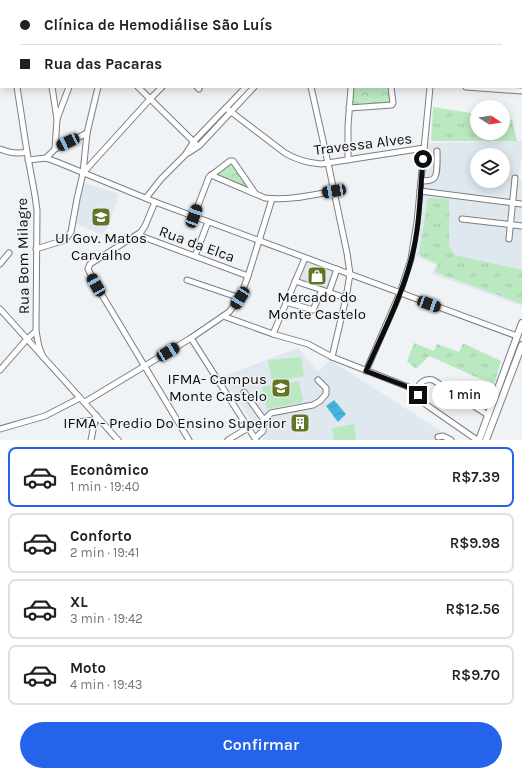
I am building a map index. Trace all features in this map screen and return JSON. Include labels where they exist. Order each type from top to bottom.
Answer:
[{"type":"main road","points":[[478,440],[522,323]]},
{"type":"main road","points":[[486,440],[522,345]]},
{"type":"main road","points":[[507,365],[504,378],[508,381]]},
{"type":"street","name":"Rua Bom Milagre","points":[[17,88],[26,152],[36,204],[36,331],[39,347],[43,357]]},
{"type":"street","points":[[52,88],[57,119],[55,148]]},
{"type":"street","points":[[57,119],[69,88]]},
{"type":"street","points":[[36,249],[65,240],[69,236],[83,173],[86,133],[98,88]]},
{"type":"street","points":[[139,88],[199,146]]},
{"type":"street","points":[[83,173],[161,88]]},
{"type":"street","points":[[185,155],[199,146],[245,88]]},
{"type":"street","points":[[146,198],[156,185],[185,155],[194,141],[253,88]]},
{"type":"street","points":[[311,88],[334,191],[350,274],[332,357]]},
{"type":"street","points":[[348,160],[348,126],[351,88]]},
{"type":"street","points":[[349,108],[392,105],[391,88]]},
{"type":"street","points":[[366,371],[400,293],[411,259],[417,227],[430,88]]},
{"type":"street","points":[[501,88],[522,91]]},
{"type":"street","name":"Travessa Alves","points":[[228,110],[278,148],[294,158],[310,164],[328,163],[424,148]]},
{"type":"street","points":[[46,158],[55,148],[86,133]]},
{"type":"street","points":[[0,149],[9,153],[18,154],[26,152]]},
{"type":"street","points":[[421,181],[433,180],[435,178],[437,174],[437,151]]},
{"type":"street","points":[[28,160],[46,158],[155,202],[517,336]]},
{"type":"street","points":[[194,216],[207,180],[211,175],[232,161],[256,194]]},
{"type":"street","points":[[211,175],[265,198],[272,199],[303,197],[334,191]]},
{"type":"street","points":[[509,239],[515,178]]},
{"type":"street","points":[[420,191],[522,204]]},
{"type":"street","points":[[85,402],[191,338],[229,312],[248,276],[272,199]]},
{"type":"street","points":[[155,202],[145,226],[138,235],[88,266],[90,274],[189,440]]},
{"type":"street","points":[[462,219],[522,226]]},
{"type":"street","points":[[195,256],[208,222]]},
{"type":"street","name":"Rua da Elca","points":[[138,235],[248,276]]},
{"type":"street","points":[[0,264],[9,254]]},
{"type":"street","points":[[273,334],[305,258]]},
{"type":"street","points":[[329,292],[337,270]]},
{"type":"street","points":[[187,280],[237,297]]},
{"type":"street","points":[[296,281],[346,298]]},
{"type":"street","points":[[286,302],[313,310],[322,290]]},
{"type":"street","points":[[0,309],[85,402],[95,418],[118,440]]},
{"type":"street","points":[[223,316],[273,334],[308,344],[332,357],[416,390],[420,399],[428,406],[478,440]]},
{"type":"street","name":"Rua Bom Milagre","points":[[0,369],[36,331]]},
{"type":"street","points":[[191,338],[256,439],[263,431],[264,420],[271,413],[313,405],[320,401],[326,394],[326,388],[318,380]]},
{"type":"street","points":[[416,390],[423,381],[429,379],[433,380],[488,415]]},
{"type":"street","points":[[244,392],[264,420]]},
{"type":"street","points":[[0,429],[45,416],[80,398]]},
{"type":"street","points":[[78,422],[95,418]]},
{"type":"street","points":[[91,440],[95,418]]},
{"type":"street","points":[[228,440],[248,428]]},
{"type":"street","points":[[438,438],[443,436],[451,440]]},
{"type":"shaded area","points":[[522,141],[518,180],[522,181],[522,306],[432,274],[436,265],[416,256],[428,143]]},
{"type":"shaded area","name":"UI Gov. Matos Carvalho","points":[[84,183],[119,194],[108,227],[102,235],[74,223],[82,184]]},
{"type":"shaded area","name":"Mercado do Monte Castelo","points":[[306,262],[334,273],[328,290],[300,279]]},
{"type":"shaded area","name":"IFMA- Campus Monte Castelo","points":[[298,348],[318,372],[330,360],[455,440],[264,440],[222,377]]},
{"type":"green space","points":[[352,88],[390,88],[391,103],[351,107]]},
{"type":"green space","points":[[433,107],[470,113],[470,140],[510,140],[510,120],[512,120],[517,141],[431,141]]},
{"type":"green space","points":[[232,161],[251,190],[216,174]]},
{"type":"green space","points":[[428,198],[449,199],[449,246],[455,255],[522,270],[522,304],[435,272],[438,264],[419,255]]},
{"type":"green space","points":[[414,343],[434,351],[437,344],[459,352],[463,343],[501,361],[494,385],[429,356],[416,369],[407,361]]},
{"type":"green space","points":[[301,357],[304,376],[272,382],[268,360]]},
{"type":"green space","points":[[299,381],[303,402],[267,409],[262,387]]},
{"type":"green space","points":[[354,424],[356,440],[334,440],[332,428]]},
{"type":"water","points":[[334,400],[346,414],[338,422],[326,406]]},
{"type":"place","name":"UI Gov. Matos Carvalho","points":[[101,217]]},
{"type":"place","name":"Mercado do Monte Castelo","points":[[317,276]]},
{"type":"place","name":"IFMA- Campus Monte Castelo","points":[[281,388]]},
{"type":"place","name":"IFMA - Predio Do Ensino Superior","points":[[300,423]]},
{"type":"route","points":[[418,395],[416,390],[366,371],[400,293],[411,259],[418,222],[423,159]]}]
